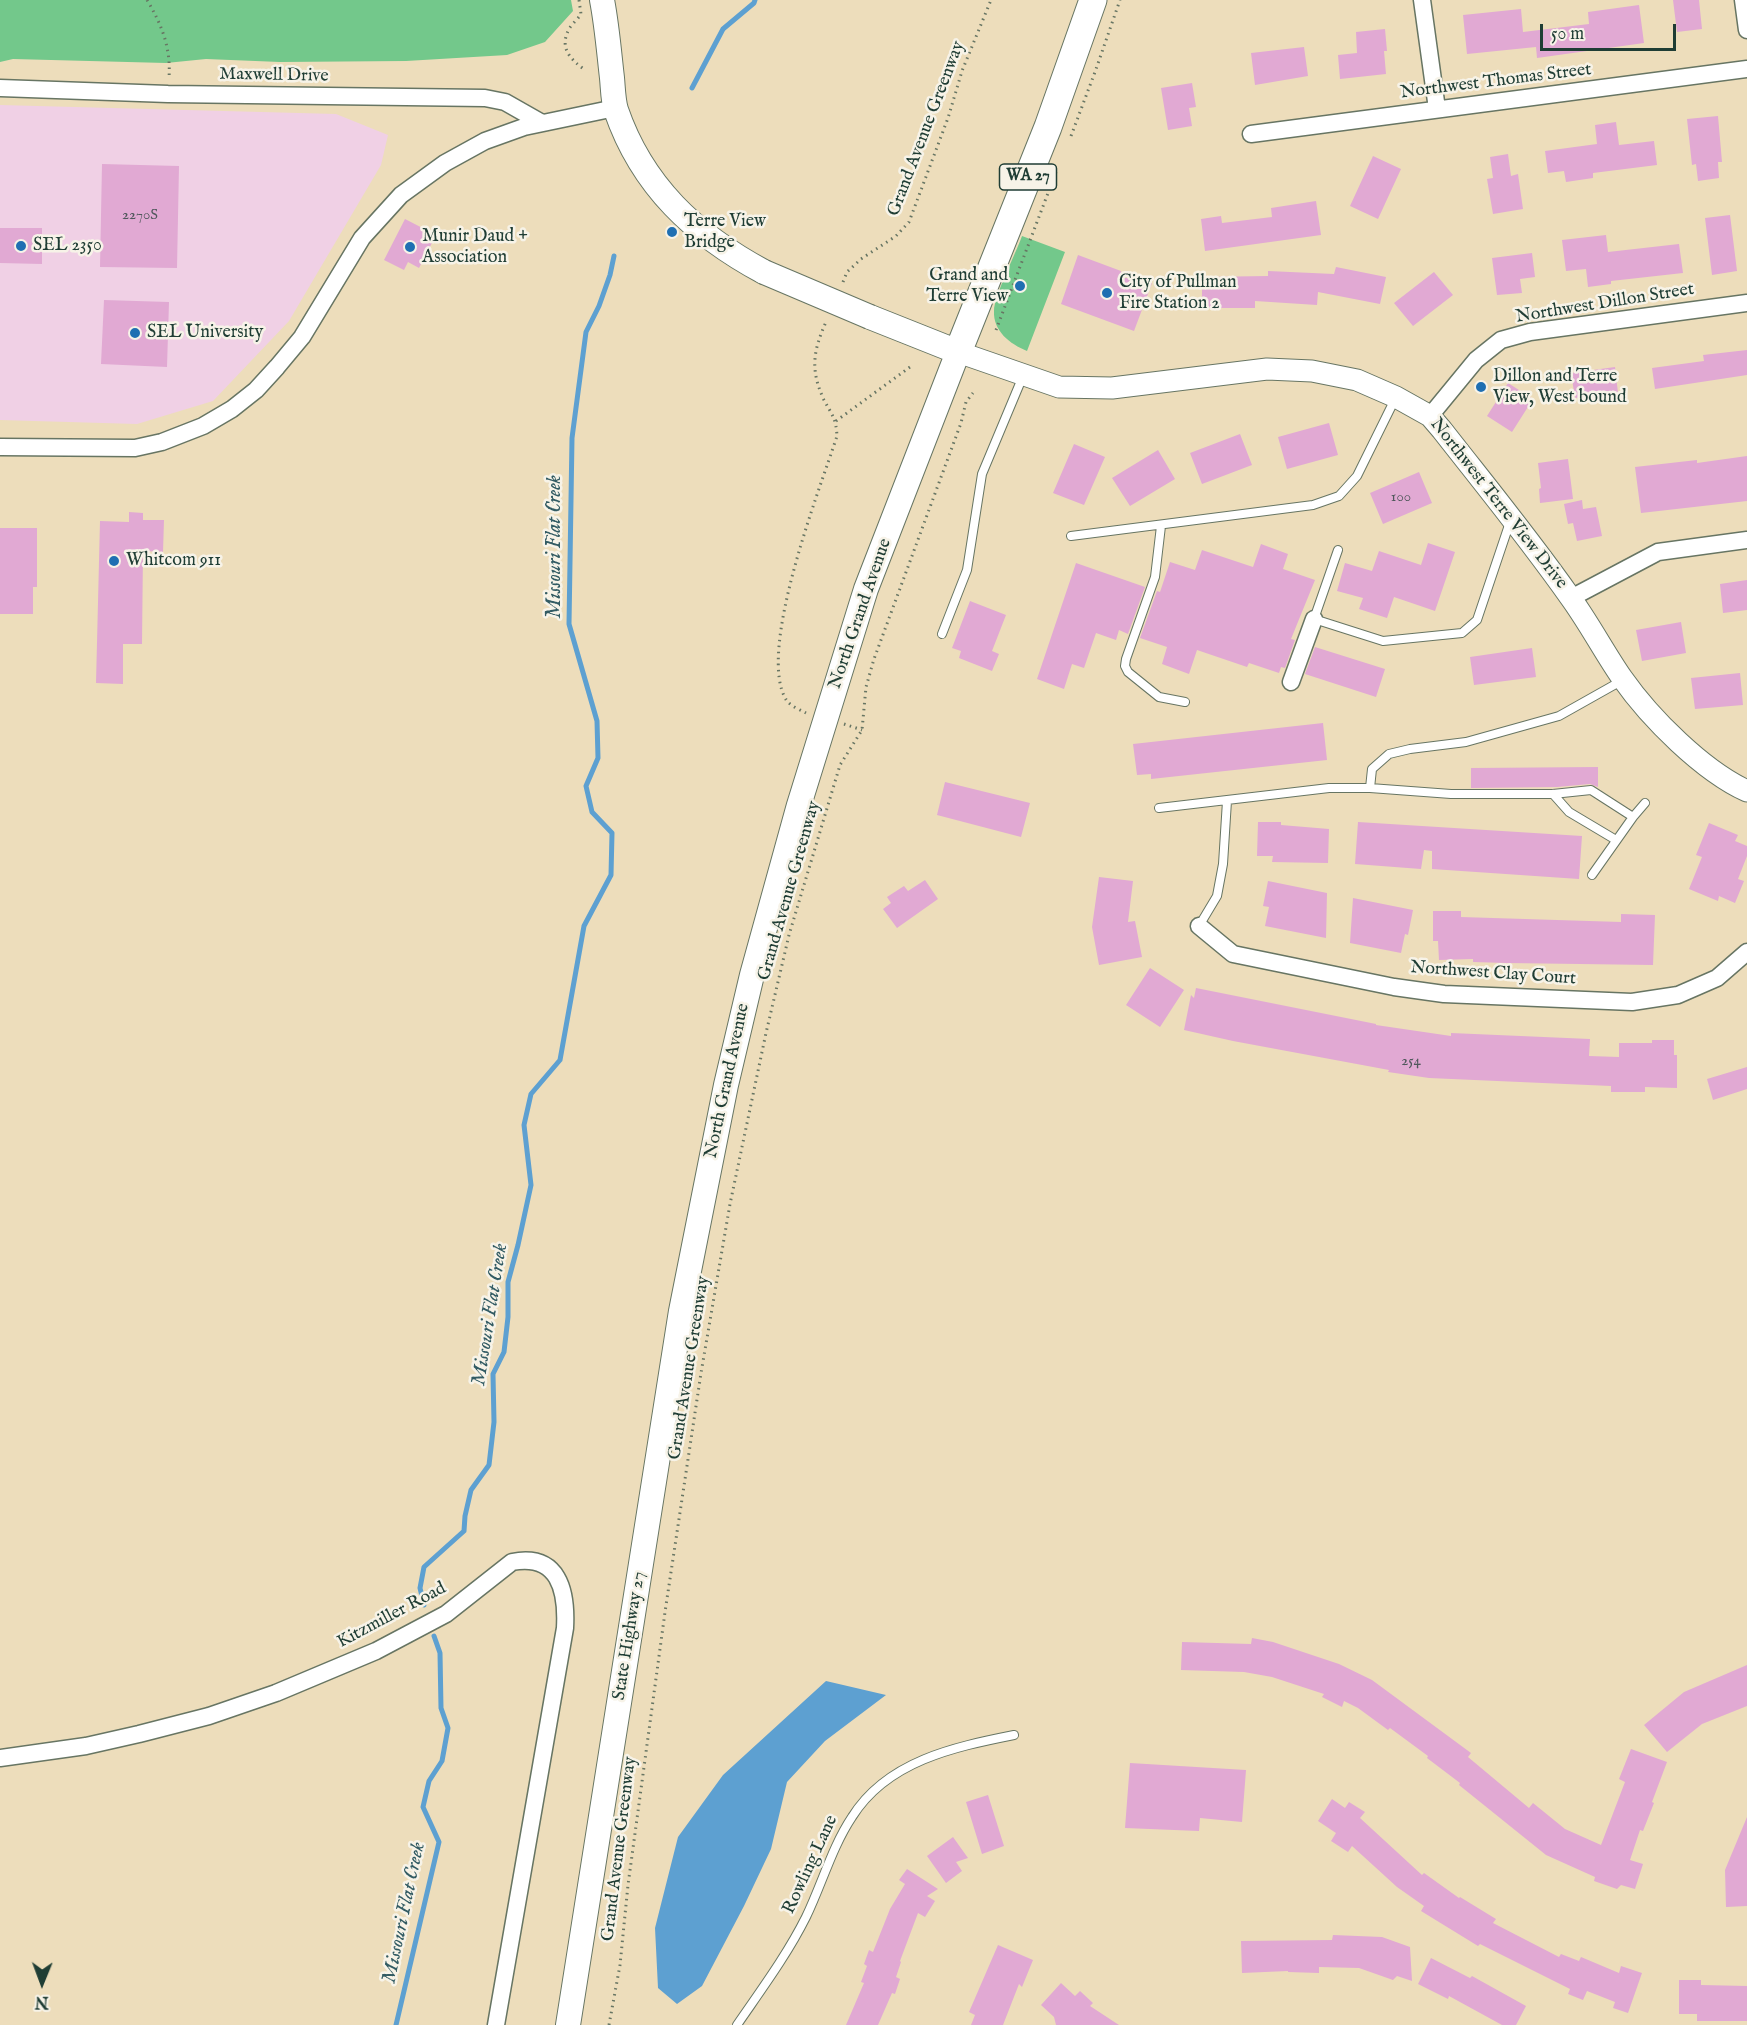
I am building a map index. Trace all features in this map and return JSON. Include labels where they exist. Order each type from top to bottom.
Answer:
[{"type":"main road","points":[[602,0],[615,108],[634,150],[660,190],[680,214],[711,240],[764,272],[958,352]]},
{"type":"main road","name":"North Grand Avenue","points":[[693,1248],[749,986],[799,805],[866,589],[1048,127],[1093,0]]},
{"type":"main road","name":"State Highway 27","points":[[568,2025],[693,1248]]},
{"type":"street","points":[[1422,0],[1437,109]]},
{"type":"street","points":[[1743,0],[1747,30]]},
{"type":"street","name":"Northwest Thomas Street","points":[[1251,134],[1747,69]]},
{"type":"street","name":"Maxwell Drive","points":[[0,88],[168,94],[485,98],[505,102],[542,123]]},
{"type":"street","points":[[0,447],[135,448],[162,442],[203,426],[232,409],[256,390],[302,337],[362,238],[401,195],[445,163],[485,141],[542,123],[615,108]]},
{"type":"street","name":"Northwest Dillon Street","points":[[1430,416],[1476,360],[1501,340],[1530,332],[1747,303]]},
{"type":"street","name":"Northwest Terre View Drive","points":[[958,352],[1059,387],[1112,388],[1267,369],[1312,371],[1357,380],[1396,397],[1430,416],[1512,519],[1571,598],[1624,680],[1658,720],[1691,753],[1747,791]]},
{"type":"street","points":[[1571,598],[1658,552],[1747,540]]},
{"type":"street","points":[[1291,682],[1314,619]]},
{"type":"street","name":"Northwest Clay Court","points":[[1198,926],[1233,954],[1394,987],[1444,994],[1632,1002],[1678,995],[1717,978],[1747,952]]},
{"type":"street","name":"Kitzmiller Road","points":[[0,1758],[86,1746],[209,1716],[276,1693],[376,1651],[446,1614],[512,1562],[524,1560],[548,1567],[556,1573],[563,1590],[566,1613],[565,1629],[496,2025]]},
{"type":"lane","points":[[942,634],[967,570],[982,474],[1024,376]]},
{"type":"lane","points":[[1071,536],[1313,505],[1339,496],[1357,476],[1396,397]]},
{"type":"lane","points":[[1338,550],[1314,619],[1383,641],[1462,633],[1477,620],[1512,519]]},
{"type":"lane","points":[[1161,526],[1155,576],[1125,666],[1128,672],[1159,697],[1185,702]]},
{"type":"lane","points":[[1370,788],[1372,769],[1389,754],[1466,742],[1559,716],[1624,680]]},
{"type":"lane","points":[[1159,808],[1329,788],[1370,788],[1451,794],[1553,794],[1592,790],[1633,817]]},
{"type":"lane","points":[[1553,794],[1569,812],[1617,840]]},
{"type":"lane","points":[[1198,926],[1217,896],[1223,864],[1227,801]]},
{"type":"lane","points":[[1592,875],[1645,803]]},
{"type":"lane","name":"Rowling Lane","points":[[737,2025],[781,1961],[806,1918],[838,1843],[852,1817],[866,1798],[892,1776],[929,1756],[1014,1735]]},
{"type":"path","points":[[147,0],[161,23],[168,49],[168,94]]},
{"type":"path","points":[[579,0],[581,14],[570,27],[565,39],[566,52],[571,60],[585,70]]},
{"type":"path","name":"Grand Avenue Greenway","points":[[839,292],[847,272],[861,259],[896,236],[909,222],[948,118],[962,71],[991,0]]},
{"type":"path","points":[[1067,146],[1120,0]]},
{"type":"path","points":[[996,330],[1059,165]]},
{"type":"path","points":[[807,713],[788,703],[780,683],[779,653],[790,581],[837,436],[836,421],[816,383],[815,351],[826,321]]},
{"type":"path","points":[[836,421],[910,366]]},
{"type":"path","name":"Grand Avenue Greenway","points":[[609,2025],[620,1965],[628,1885],[667,1601],[702,1373],[730,1204],[766,1033],[789,935],[840,765],[862,730],[866,687],[874,659],[961,423],[966,402],[973,393]]},
{"type":"shaded area","points":[[0,105],[336,114],[388,135],[381,165],[289,321],[213,401],[137,424],[0,420]]},
{"type":"green space","points":[[0,0],[571,0],[573,11],[545,42],[507,55],[406,61],[280,62],[206,59],[166,63],[13,59],[0,62]]},
{"type":"green space","points":[[1022,236],[1065,252],[1027,351],[1004,336],[994,318],[995,304],[1001,285]]},
{"type":"water","points":[[826,1681],[886,1695],[825,1741],[787,1782],[771,1849],[744,1906],[702,1986],[677,2004],[658,1988],[655,1928],[678,1837],[723,1775]]},
{"type":"building","points":[[1673,0],[1699,0],[1702,29],[1677,32]]},
{"type":"building","points":[[1639,5],[1644,43],[1537,58],[1536,47],[1467,54],[1463,15],[1521,9],[1523,32],[1589,24],[1588,12]]},
{"type":"building","points":[[1385,29],[1386,74],[1340,79],[1338,55],[1357,53],[1356,32]]},
{"type":"building","points":[[1304,47],[1308,76],[1255,85],[1251,53]]},
{"type":"building","points":[[1192,83],[1196,107],[1189,108],[1192,126],[1168,130],[1161,88]]},
{"type":"building","points":[[1718,116],[1722,162],[1718,162],[1719,178],[1698,181],[1696,164],[1692,165],[1687,119]]},
{"type":"building","points":[[1616,122],[1619,145],[1654,141],[1657,165],[1593,173],[1593,178],[1566,182],[1564,171],[1548,173],[1545,151],[1597,144],[1595,125]]},
{"type":"building","points":[[1508,154],[1511,176],[1518,174],[1523,209],[1493,214],[1487,179],[1493,178],[1490,157]]},
{"type":"building","points":[[1373,156],[1401,169],[1378,219],[1350,206]]},
{"type":"building","points":[[102,164],[179,166],[177,268],[100,267]]},
{"type":"building","points":[[1316,201],[1321,235],[1205,251],[1201,219],[1221,216],[1222,223],[1272,217],[1271,208]]},
{"type":"building","points":[[1730,215],[1737,271],[1712,275],[1705,218]]},
{"type":"building","name":"Munir Daud + Association","points":[[405,219],[436,235],[419,268],[408,262],[404,270],[384,260]]},
{"type":"building","name":"SEL 2350","points":[[0,228],[42,228],[42,264],[0,263]]},
{"type":"building","points":[[1606,235],[1608,252],[1679,244],[1683,273],[1611,281],[1611,284],[1588,287],[1586,269],[1566,271],[1562,240]]},
{"type":"building","points":[[1532,253],[1535,277],[1520,279],[1522,293],[1497,295],[1492,258]]},
{"type":"building","name":"City of Pullman Fire Station 2","points":[[1078,255],[1121,271],[1122,278],[1138,278],[1152,283],[1134,331],[1061,304]]},
{"type":"building","points":[[1336,267],[1386,277],[1380,304],[1318,292],[1317,305],[1255,301],[1255,308],[1202,308],[1202,277],[1268,276],[1268,271],[1334,274]]},
{"type":"building","points":[[1434,272],[1453,295],[1413,326],[1394,303]]},
{"type":"building","name":"SEL University","points":[[104,300],[169,302],[167,367],[101,364]]},
{"type":"building","points":[[1747,350],[1747,375],[1655,389],[1652,368],[1704,361],[1703,355]]},
{"type":"building","points":[[1615,367],[1618,393],[1575,398],[1571,373]]},
{"type":"building","points":[[1508,383],[1533,399],[1512,432],[1487,416]]},
{"type":"building","points":[[1329,423],[1338,455],[1287,469],[1278,437]]},
{"type":"building","points":[[1240,434],[1252,465],[1202,484],[1190,453]]},
{"type":"building","points":[[1074,444],[1105,457],[1084,505],[1053,493]]},
{"type":"building","points":[[1158,450],[1175,479],[1130,506],[1112,478]]},
{"type":"building","points":[[1747,456],[1747,501],[1641,513],[1635,467],[1697,460],[1697,463]]},
{"type":"building","points":[[1568,459],[1573,499],[1540,503],[1538,463]]},
{"type":"building","points":[[1419,472],[1432,503],[1383,524],[1370,493]]},
{"type":"building","points":[[1582,500],[1583,509],[1596,507],[1602,536],[1577,541],[1573,523],[1568,524],[1564,504]]},
{"type":"building","points":[[129,512],[143,513],[143,520],[164,520],[163,552],[143,551],[142,644],[123,644],[123,684],[96,683],[100,521],[129,522]]},
{"type":"building","points":[[0,528],[37,528],[37,587],[33,587],[33,614],[0,614]]},
{"type":"building","points":[[1428,543],[1455,552],[1435,611],[1394,597],[1387,618],[1359,609],[1363,598],[1337,591],[1345,563],[1372,571],[1379,551],[1421,565]]},
{"type":"building","points":[[1261,544],[1288,554],[1283,569],[1315,580],[1291,639],[1295,640],[1285,668],[1281,667],[1279,673],[1249,663],[1247,667],[1197,650],[1189,674],[1162,664],[1167,647],[1140,638],[1170,562],[1195,570],[1202,550],[1253,567]]},
{"type":"building","points":[[1076,563],[1145,587],[1128,634],[1119,630],[1116,640],[1096,633],[1084,668],[1072,664],[1064,689],[1037,679]]},
{"type":"building","points":[[1747,580],[1747,610],[1723,613],[1720,584]]},
{"type":"building","points":[[970,601],[1006,615],[992,651],[999,654],[992,671],[959,658],[961,651],[952,648]]},
{"type":"building","points":[[1681,622],[1686,653],[1642,661],[1636,630]]},
{"type":"building","points":[[1315,647],[1385,669],[1376,697],[1305,674]]},
{"type":"building","points":[[1532,648],[1536,677],[1474,685],[1470,657]]},
{"type":"building","points":[[1740,673],[1743,705],[1695,709],[1691,678]]},
{"type":"building","points":[[1323,723],[1327,760],[1151,779],[1151,774],[1137,775],[1133,744]]},
{"type":"building","points":[[1598,767],[1598,787],[1590,784],[1557,787],[1471,788],[1471,768]]},
{"type":"building","points":[[945,782],[1030,803],[1021,837],[937,815]]},
{"type":"building","points":[[1258,822],[1281,822],[1281,825],[1329,829],[1328,863],[1272,862],[1273,856],[1257,856]]},
{"type":"building","points":[[1358,822],[1582,836],[1579,879],[1432,869],[1432,851],[1424,850],[1421,869],[1355,864]]},
{"type":"building","points":[[1709,823],[1738,835],[1735,841],[1747,846],[1747,856],[1738,879],[1744,881],[1735,903],[1719,896],[1718,901],[1689,889],[1702,857],[1696,855]]},
{"type":"building","points":[[1099,877],[1133,881],[1128,922],[1135,921],[1142,957],[1099,965],[1092,927]]},
{"type":"building","points":[[925,880],[938,899],[897,928],[883,909],[891,903],[887,897],[904,886],[908,891]]},
{"type":"building","points":[[1268,881],[1327,893],[1326,938],[1265,926],[1269,907],[1263,906]]},
{"type":"building","points":[[1353,898],[1413,910],[1408,935],[1405,934],[1401,953],[1350,943]]},
{"type":"building","points":[[1433,911],[1461,911],[1461,917],[1621,922],[1621,914],[1655,915],[1653,965],[1439,960],[1438,941],[1433,941]]},
{"type":"building","points":[[1150,968],[1184,990],[1160,1027],[1126,1005]]},
{"type":"building","points":[[1196,988],[1376,1025],[1451,1036],[1451,1033],[1590,1039],[1589,1056],[1619,1057],[1619,1043],[1674,1040],[1674,1055],[1677,1055],[1677,1088],[1645,1087],[1645,1092],[1611,1092],[1611,1086],[1429,1078],[1233,1041],[1184,1030],[1191,995],[1194,998]]},
{"type":"building","points":[[1747,1067],[1747,1089],[1713,1100],[1707,1079]]},
{"type":"building","points":[[1252,1638],[1273,1642],[1339,1664],[1372,1680],[1471,1753],[1468,1757],[1529,1808],[1533,1803],[1565,1829],[1601,1845],[1625,1782],[1619,1779],[1631,1749],[1667,1762],[1652,1802],[1654,1803],[1643,1831],[1640,1830],[1630,1860],[1643,1864],[1635,1889],[1621,1885],[1617,1889],[1594,1881],[1595,1877],[1546,1855],[1459,1785],[1460,1783],[1427,1758],[1428,1756],[1390,1728],[1388,1730],[1358,1708],[1344,1701],[1342,1707],[1322,1697],[1324,1694],[1272,1677],[1244,1672],[1181,1670],[1182,1642],[1251,1644]]},
{"type":"building","points":[[1747,1665],[1747,1706],[1702,1724],[1667,1752],[1644,1725],[1684,1692]]},
{"type":"building","points":[[1130,1763],[1246,1770],[1242,1822],[1200,1818],[1199,1831],[1125,1828]]},
{"type":"building","points":[[988,1795],[1004,1846],[982,1854],[966,1802]]},
{"type":"building","points":[[1332,1799],[1345,1808],[1349,1802],[1365,1812],[1360,1818],[1422,1875],[1424,1873],[1459,1898],[1496,1919],[1493,1923],[1559,1957],[1561,1954],[1579,1961],[1581,1957],[1619,1973],[1621,1966],[1642,1973],[1628,2013],[1613,2008],[1615,2002],[1587,1991],[1583,2000],[1568,1994],[1570,1989],[1480,1944],[1478,1946],[1421,1911],[1424,1906],[1397,1887],[1352,1846],[1348,1852],[1331,1841],[1336,1833],[1318,1821]]},
{"type":"building","points":[[1747,1817],[1747,1906],[1726,1907],[1725,1870]]},
{"type":"building","points":[[953,1837],[968,1858],[956,1862],[962,1871],[946,1883],[927,1856]]},
{"type":"building","points":[[907,1869],[938,1889],[927,1896],[935,1901],[925,1917],[918,1913],[900,1961],[896,1977],[900,1979],[895,1994],[892,1993],[878,2025],[846,2025],[864,1983],[861,1982],[867,1966],[864,1964],[869,1950],[873,1952],[890,1909],[905,1884],[899,1880]]},
{"type":"building","points":[[1333,1935],[1382,1937],[1410,1947],[1412,1981],[1397,1976],[1393,1980],[1359,1968],[1319,1967],[1319,1973],[1288,1971],[1242,1973],[1241,1941],[1332,1940]]},
{"type":"building","points":[[998,1945],[1033,1960],[1022,1987],[1019,1984],[1003,2025],[971,2025],[975,2015],[969,2012]]},
{"type":"building","points":[[1431,1958],[1470,1978],[1472,1976],[1526,2006],[1516,2025],[1502,2025],[1449,1996],[1448,1999],[1418,1984]]},
{"type":"building","points":[[1679,1980],[1701,1980],[1701,1985],[1747,1986],[1747,2021],[1697,2021],[1697,2014],[1679,2014]]},
{"type":"building","points":[[1061,1983],[1075,1996],[1080,1991],[1093,2003],[1090,2006],[1119,2025],[1056,2025],[1054,2017],[1041,2005]]},
{"type":"waterway","name":"Missouri Flat Creek","points":[[692,88],[723,29],[755,0]]},
{"type":"waterway","name":"Missouri Flat Creek","points":[[424,1605],[420,1588],[424,1567],[464,1531],[471,1490],[489,1465],[494,1422],[493,1374],[504,1352],[508,1317],[508,1282],[531,1185],[524,1125],[531,1094],[560,1060],[584,926],[611,875],[612,833],[592,812],[586,786],[598,758],[597,721],[569,624],[572,438],[586,332],[599,306],[614,256]]},
{"type":"waterway","name":"Missouri Flat Creek","points":[[396,2025],[439,1842],[423,1807],[429,1781],[442,1761],[448,1728],[441,1708],[440,1653],[434,1636]]},
{"type":"place","name":"Terre View Bridge","points":[[672,232]]},
{"type":"place","name":"SEL 2350","points":[[21,246]]},
{"type":"place","name":"Munir Daud + Association","points":[[410,247]]},
{"type":"place","name":"Grand and Terre View","points":[[1020,286]]},
{"type":"place","name":"City of Pullman Fire Station 2","points":[[1107,293]]},
{"type":"place","name":"SEL University","points":[[135,333]]},
{"type":"place","name":"Dillon and Terre View, West bound","points":[[1481,387]]},
{"type":"place","name":"Whitcom 911","points":[[114,561]]}]
